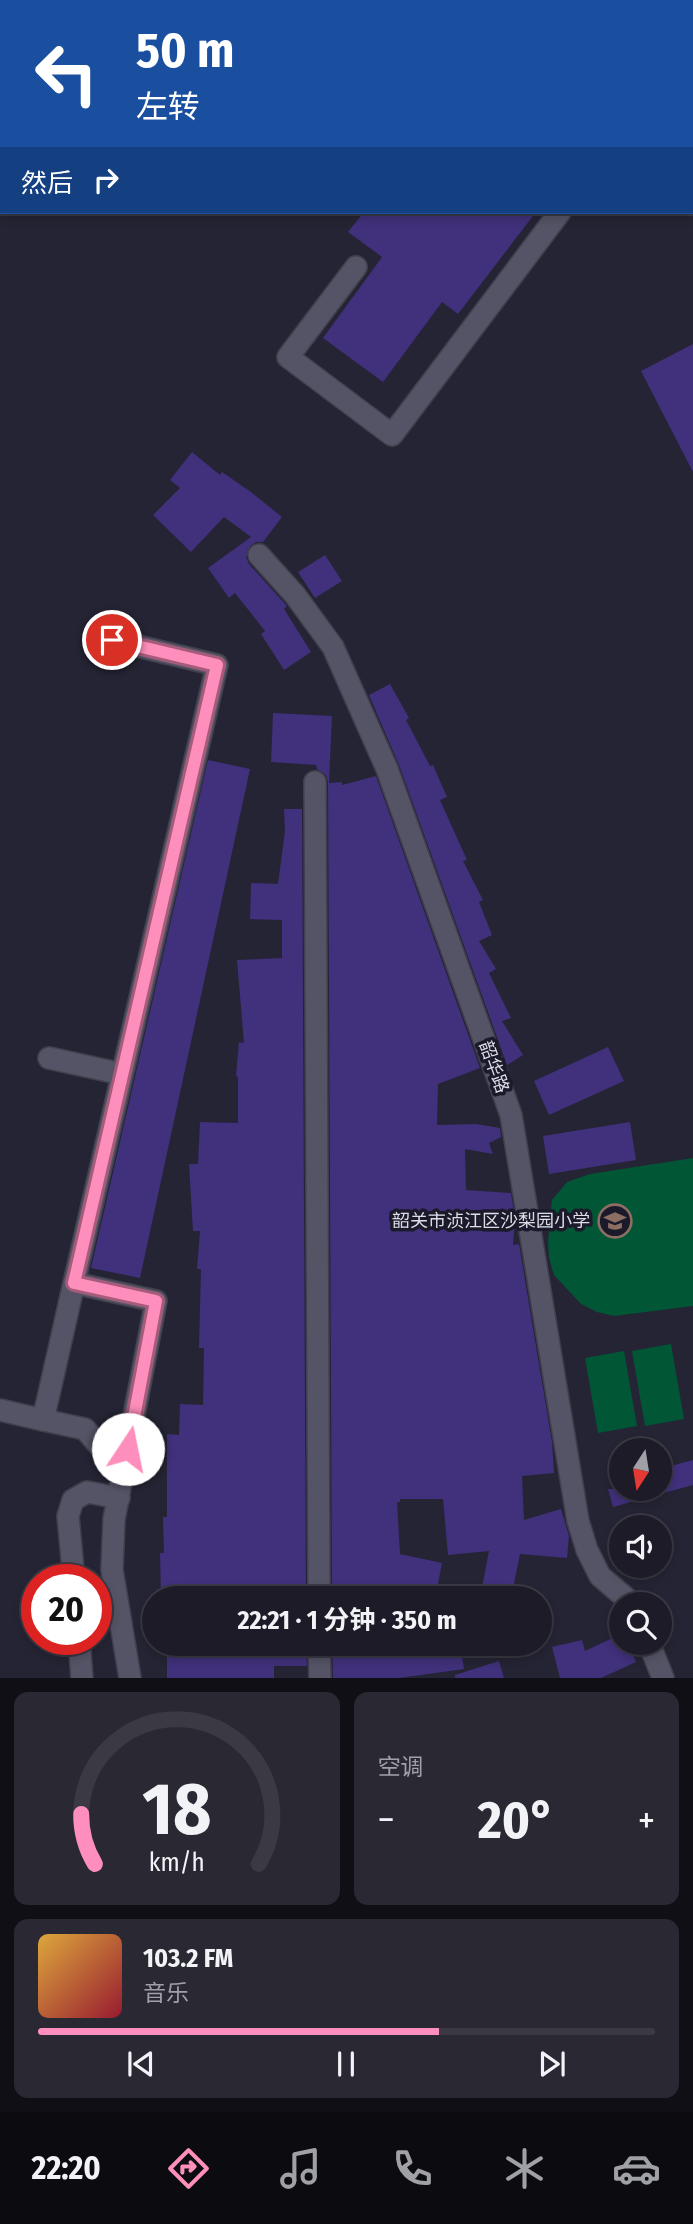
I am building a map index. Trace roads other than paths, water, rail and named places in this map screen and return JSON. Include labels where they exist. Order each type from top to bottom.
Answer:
[{"type":"street","points":[[356,267],[288,357],[392,435],[558,214]]},
{"type":"street","name":"韶华路","points":[[259,555],[295,595],[333,647],[387,769],[511,1115],[578,1521],[587,1550],[600,1576],[619,1592]]},
{"type":"street","points":[[43,1420],[217,665],[112,640]]},
{"type":"street","points":[[315,782],[319,1586]]},
{"type":"street","points":[[49,1058],[122,1074]]},
{"type":"street","points":[[74,1283],[156,1301],[114,1519],[111,1570],[130,1678]]},
{"type":"street","points":[[0,1410],[85,1429],[123,1474]]},
{"type":"street","points":[[72,1564],[68,1516],[73,1500],[87,1492],[119,1498]]},
{"type":"street","points":[[80,1655],[82,1678]]},
{"type":"street","points":[[654,1655],[663,1678]]},
{"type":"street","points":[[319,1656],[320,1678]]},
{"type":"place","name":"韶关市浈江区沙梨园小学","points":[[615,1221]]}]
